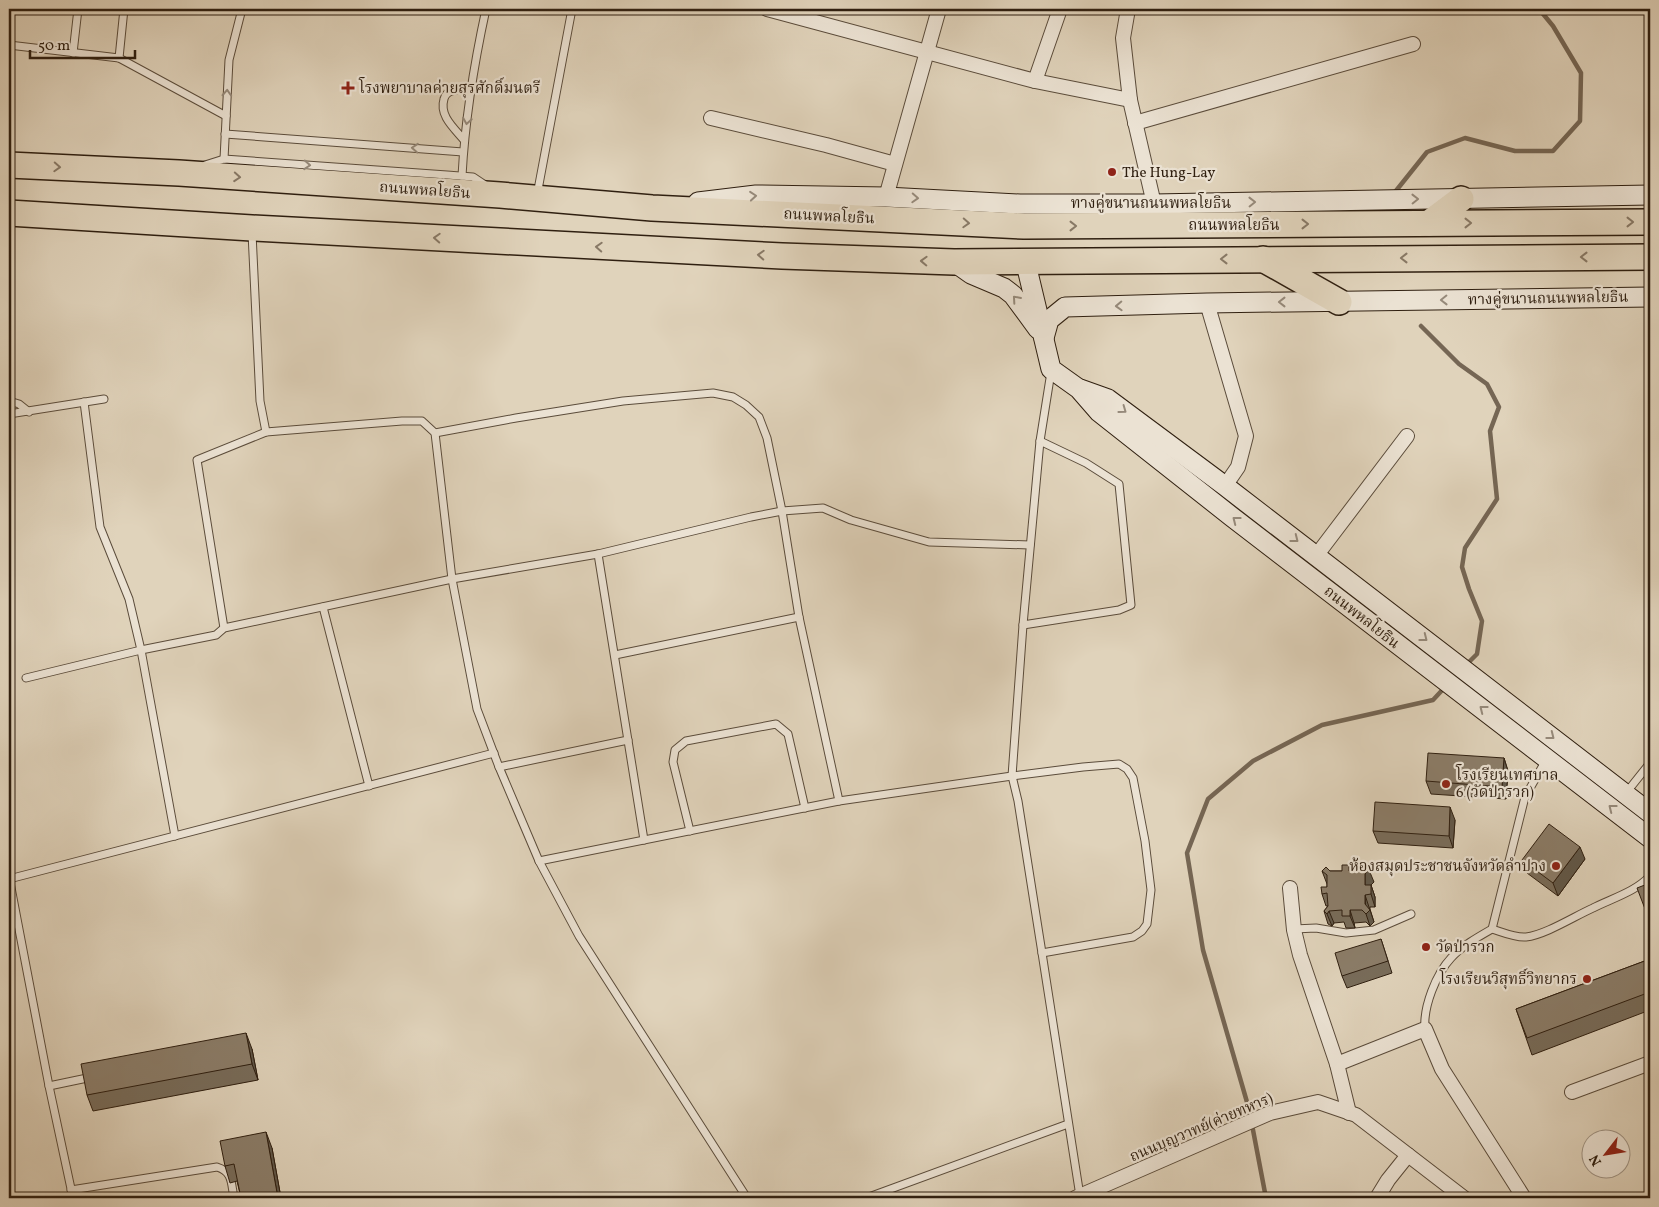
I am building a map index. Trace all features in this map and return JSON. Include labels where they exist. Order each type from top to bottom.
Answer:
[{"type":"highway","name":"ถนนพหลโยธิน","points":[[9,165],[179,173],[500,195],[652,208],[1024,226],[1650,222]]},
{"type":"highway","points":[[1429,223],[1461,199]]},
{"type":"highway","points":[[9,213],[782,256],[954,262],[1650,257]]},
{"type":"highway","points":[[1024,226],[1025,260]]},
{"type":"highway","points":[[1262,259],[1339,302]]},
{"type":"main road","name":"ทางคู่ขนานถนนพหลโยธิน","points":[[652,208],[756,195],[886,197],[1020,204],[1154,204],[1650,195]]},
{"type":"main road","points":[[1025,260],[1051,369]]},
{"type":"main road","points":[[954,262],[971,274],[1004,288],[1013,295],[1044,338]]},
{"type":"main road","name":"ทางคู่ขนานถนนพหลโยธิน","points":[[1044,338],[1049,320],[1065,307],[1650,296]]},
{"type":"main road","name":"ถนนพหลโยธิน","points":[[1051,369],[1080,389],[1108,399],[1267,518],[1650,812]]},
{"type":"main road","name":"ถนนพหลโยธิน","points":[[1080,389],[1099,412],[1254,534],[1650,838]]},
{"type":"main road","points":[[1254,534],[1267,518]]},
{"type":"main road","points":[[1453,687],[1473,676]]},
{"type":"street","points":[[767,9],[1035,81],[1130,100]]},
{"type":"street","points":[[886,197],[939,9]]},
{"type":"street","points":[[1035,81],[1060,9]]},
{"type":"street","points":[[1128,9],[1123,38],[1130,100],[1154,204]]},
{"type":"street","points":[[1135,123],[1413,44]]},
{"type":"street","points":[[711,118],[895,164]]},
{"type":"street","points":[[1207,303],[1246,436],[1238,467],[1225,486]]},
{"type":"street","points":[[1316,556],[1407,436]]},
{"type":"street","points":[[1290,888],[1294,929],[1304,969],[1337,1064],[1349,1113]]},
{"type":"street","points":[[1337,1064],[1425,1029],[1442,1070],[1524,1198]]},
{"type":"street","points":[[1572,1092],[1650,1063]]},
{"type":"street","name":"ถนนบุญวาทย์(ค่ายทหาร)","points":[[1077,1197],[1270,1113],[1318,1102],[1356,1116],[1464,1198]]},
{"type":"street","points":[[1377,1198],[1388,1180],[1408,1155]]},
{"type":"lane","points":[[73,53],[78,9]]},
{"type":"lane","points":[[119,58],[124,9]]},
{"type":"lane","points":[[224,159],[228,60],[242,9]]},
{"type":"lane","points":[[462,176],[464,140],[486,9]]},
{"type":"lane","points":[[536,199],[572,9]]},
{"type":"lane","points":[[9,45],[119,58],[226,116]]},
{"type":"lane","points":[[464,140],[444,114],[443,103],[445,95],[450,91],[472,89]]},
{"type":"lane","points":[[225,134],[463,152]]},
{"type":"lane","points":[[179,173],[224,159],[473,177],[500,195]]},
{"type":"lane","points":[[1649,163],[1650,189]]},
{"type":"lane","points":[[252,228],[260,401],[266,432]]},
{"type":"lane","points":[[1051,369],[1040,441],[1030,545],[1012,776],[1018,801],[1042,953],[1077,1197]]},
{"type":"lane","points":[[435,433],[623,401],[713,393],[733,397],[746,405],[759,417],[767,438],[782,511],[799,617],[839,801]]},
{"type":"lane","points":[[9,414],[104,399]]},
{"type":"lane","points":[[9,401],[19,404],[29,412]]},
{"type":"lane","points":[[84,402],[100,528],[129,599],[141,650],[175,836]]},
{"type":"lane","points":[[224,628],[197,460],[266,432],[422,421],[435,433],[452,580],[476,709],[499,767],[539,862],[579,936],[747,1198]]},
{"type":"lane","points":[[1023,625],[1119,610],[1131,605],[1119,484],[1086,463],[1040,441]]},
{"type":"lane","points":[[26,678],[141,650],[216,635],[224,628],[452,580],[598,554],[782,511],[822,508],[850,520],[929,542],[1030,545]]},
{"type":"lane","points":[[598,554],[644,840]]},
{"type":"lane","points":[[324,607],[369,786]]},
{"type":"lane","points":[[615,655],[799,617]]},
{"type":"lane","points":[[690,831],[673,762],[675,750],[686,741],[776,724],[788,734],[805,808]]},
{"type":"lane","points":[[499,767],[628,740]]},
{"type":"lane","points":[[73,1198],[10,891],[9,878],[494,753]]},
{"type":"lane","points":[[1425,1029],[1424,1019],[1435,982],[1450,959],[1492,930],[1524,797],[1547,759]]},
{"type":"lane","points":[[1625,793],[1650,763]]},
{"type":"lane","points":[[539,862],[839,801],[1012,776],[1119,764],[1127,769],[1133,778],[1145,841],[1150,890],[1148,924],[1142,932],[1133,937],[1042,953]]},
{"type":"lane","points":[[1492,930],[1529,937],[1621,896],[1642,884],[1650,876]]},
{"type":"lane","points":[[1294,929],[1316,928],[1346,933],[1374,930],[1411,914]]},
{"type":"lane","points":[[49,1086],[96,1077]]},
{"type":"lane","points":[[866,1198],[1068,1124]]},
{"type":"lane","points":[[71,1190],[217,1167],[225,1170],[230,1176],[234,1198]]},
{"type":"building","points":[[1428,753],[1504,758],[1502,787],[1426,781]]},
{"type":"building","points":[[1375,802],[1450,807],[1449,836],[1373,831]]},
{"type":"building","points":[[1549,824],[1580,847],[1553,883],[1522,860]]},
{"type":"building","points":[[1342,865],[1349,865],[1349,871],[1360,871],[1365,866],[1369,870],[1365,874],[1365,885],[1371,885],[1371,894],[1365,895],[1365,904],[1370,910],[1366,914],[1362,910],[1350,910],[1350,916],[1342,916],[1342,910],[1329,911],[1327,914],[1324,911],[1328,906],[1327,893],[1322,894],[1321,887],[1327,887],[1327,875],[1322,871],[1326,867],[1330,871],[1342,871]]},
{"type":"building","points":[[1650,883],[1650,922],[1637,888]]},
{"type":"building","points":[[1381,939],[1388,961],[1342,976],[1335,953]]},
{"type":"building","points":[[1650,959],[1650,992],[1527,1038],[1516,1009]]},
{"type":"building","points":[[246,1033],[252,1064],[87,1095],[81,1064]]},
{"type":"building","points":[[266,1132],[278,1198],[241,1198],[234,1164],[225,1166],[220,1141]]},
{"type":"waterway","points":[[1395,192],[1427,152],[1465,138],[1515,151],[1553,151],[1580,121],[1581,73],[1553,26],[1539,9]]},
{"type":"waterway","points":[[1421,326],[1459,364],[1487,384],[1499,407],[1490,431],[1497,499],[1465,548],[1462,567],[1482,621],[1477,654],[1465,666]]},
{"type":"waterway","points":[[1266,1198],[1249,1109],[1203,950],[1187,853],[1208,799],[1253,761],[1322,725],[1433,700],[1446,686]]},
{"type":"place","name":"โรงพยาบาลค่ายสุรศักดิ์มนตรี","points":[[348,88]]},
{"type":"place","name":"The Hung-Lay","points":[[1112,172]]},
{"type":"place","name":"โรงเรียนเทศบาล 6 (วัดป่ารวก)","points":[[1446,784]]},
{"type":"place","name":"ห้องสมุดประชาชนจังหวัดลำปาง","points":[[1556,866]]},
{"type":"place","name":"วัดป่ารวก","points":[[1426,947]]},
{"type":"place","name":"โรงเรียนวิสุทธิ์วิทยากร","points":[[1587,979]]}]
